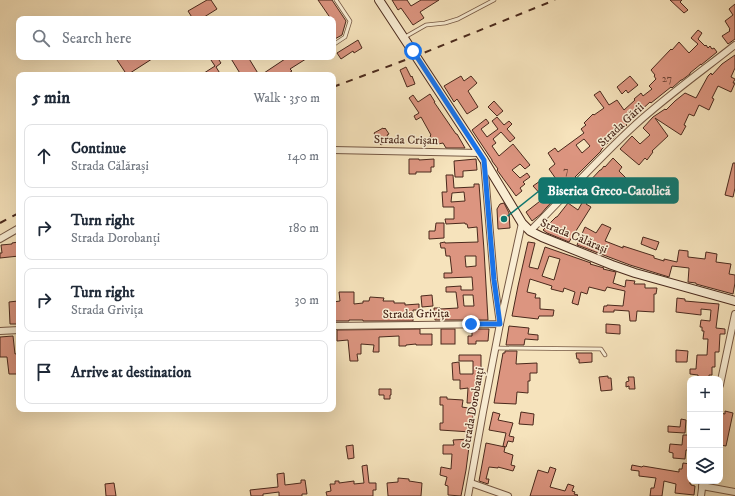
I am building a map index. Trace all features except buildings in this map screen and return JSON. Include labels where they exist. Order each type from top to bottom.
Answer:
[{"type":"main road","name":"Strada Călărași","points":[[380,0],[481,156],[522,223],[530,231],[549,240],[635,273],[735,301]]},
{"type":"street","name":"Strada Gării","points":[[530,231],[631,129],[650,112],[735,46]]},
{"type":"street","name":"Strada Crișan","points":[[336,150],[481,156]]},
{"type":"street","name":"Strada Dorobanți","points":[[481,156],[500,324]]},
{"type":"street","name":"Strada Dorobanți","points":[[468,496],[495,348],[522,223]]},
{"type":"street","points":[[0,239],[16,230]]},
{"type":"street","points":[[722,376],[735,314]]},
{"type":"street","name":"Strada Grivița","points":[[336,326],[500,324]]},
{"type":"street","points":[[0,331],[16,330]]},
{"type":"street","points":[[470,483],[508,496]]},
{"type":"street","points":[[701,496],[703,484],[722,493],[735,492]]},
{"type":"lane","points":[[336,0],[350,21],[345,37],[336,44]]},
{"type":"lane","points":[[404,38],[426,25],[445,23],[458,19],[494,0]]},
{"type":"lane","points":[[495,348],[601,350],[605,355]]},
{"type":"railway","points":[[336,86],[416,56],[555,0]]},
{"type":"railway","points":[[0,223],[16,215]]},
{"type":"place","name":"Biserica Greco-Catolică","points":[[504,219]]},
{"type":"route","points":[[413,51],[484,160],[494,280],[500,324],[471,324]]}]
